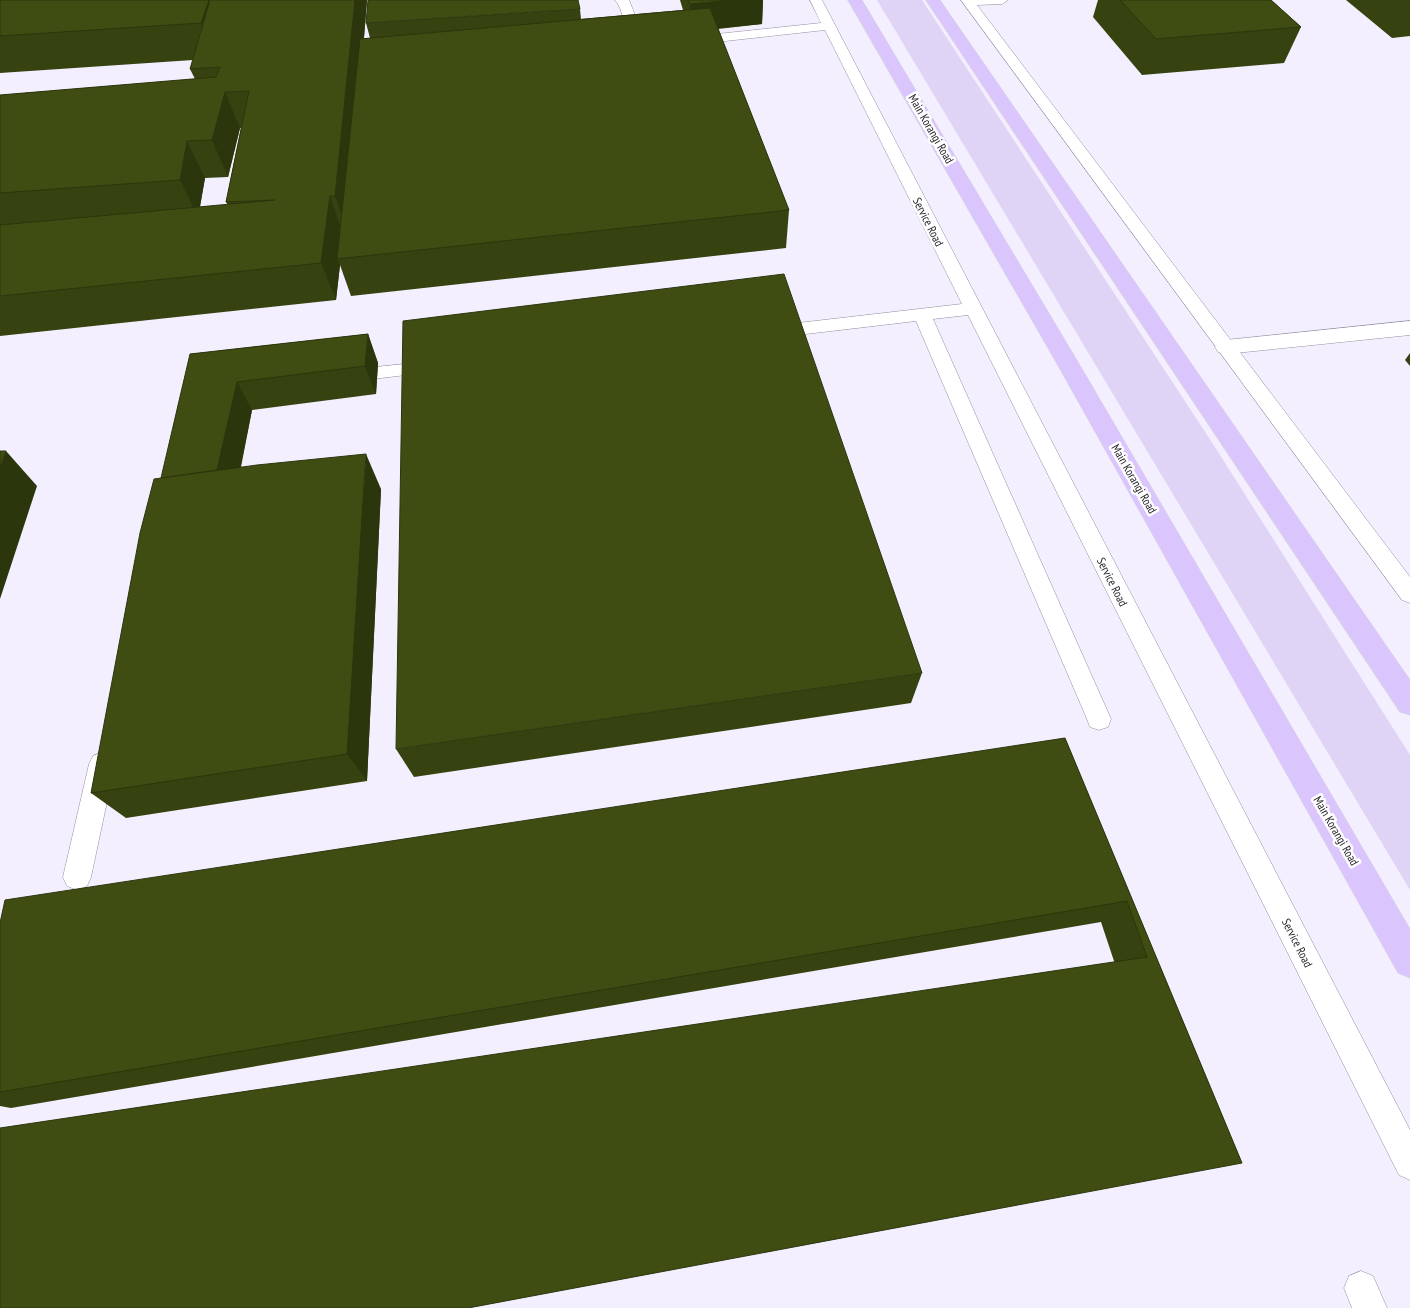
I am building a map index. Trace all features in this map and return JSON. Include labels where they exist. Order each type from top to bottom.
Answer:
[{"type":"main road","name":"Main Korangi Road","points":[[855,0],[1077,379],[1410,960]]},
{"type":"main road","points":[[933,0],[1410,703]]},
{"type":"street","points":[[1226,347],[1410,328]]},
{"type":"lane","points":[[621,0],[624,2],[633,27],[658,39]]},
{"type":"lane","name":"Service Road","points":[[816,0],[972,309],[1410,1164]]},
{"type":"lane","points":[[968,1],[1002,0]]},
{"type":"lane","points":[[968,1],[1410,594]]},
{"type":"lane","points":[[676,42],[829,26]]},
{"type":"lane","points":[[752,334],[972,309]]},
{"type":"lane","points":[[923,316],[1100,719]]},
{"type":"lane","points":[[324,378],[449,365]]},
{"type":"lane","points":[[77,877],[107,741]]},
{"type":"shaded area","points":[[0,0],[1410,0],[1410,1308],[0,1308]]},
{"type":"shaded area","points":[[877,0],[922,0],[1213,444],[1410,755],[1410,890]]},
{"type":"building","points":[[0,0],[209,0],[201,23],[0,36]]},
{"type":"building","points":[[210,0],[355,0],[335,196],[330,196],[321,263],[0,296],[0,225],[275,200],[226,202],[249,91],[225,92],[212,140],[187,141],[180,180],[0,193],[0,95],[216,77],[220,67],[190,69]]},
{"type":"building","points":[[368,0],[578,0],[580,9],[366,23]]},
{"type":"building","points":[[688,0],[732,0],[690,4]]},
{"type":"building","points":[[1120,0],[1271,0],[1301,27],[1156,39]]},
{"type":"building","points":[[710,8],[789,210],[337,259],[360,39]]},
{"type":"building","points":[[784,274],[922,673],[396,749],[403,321]]},
{"type":"building","points":[[368,334],[365,366],[237,382],[217,470],[161,478],[190,354]]},
{"type":"building","points":[[0,451],[6,451],[0,467]]},
{"type":"building","points":[[366,454],[347,754],[91,793],[140,533],[154,479],[257,465]]},
{"type":"building","points":[[1065,738],[1242,1163],[468,1308],[0,1308],[0,1128],[1147,957],[1127,901],[0,1092],[0,923],[5,900]]}]
